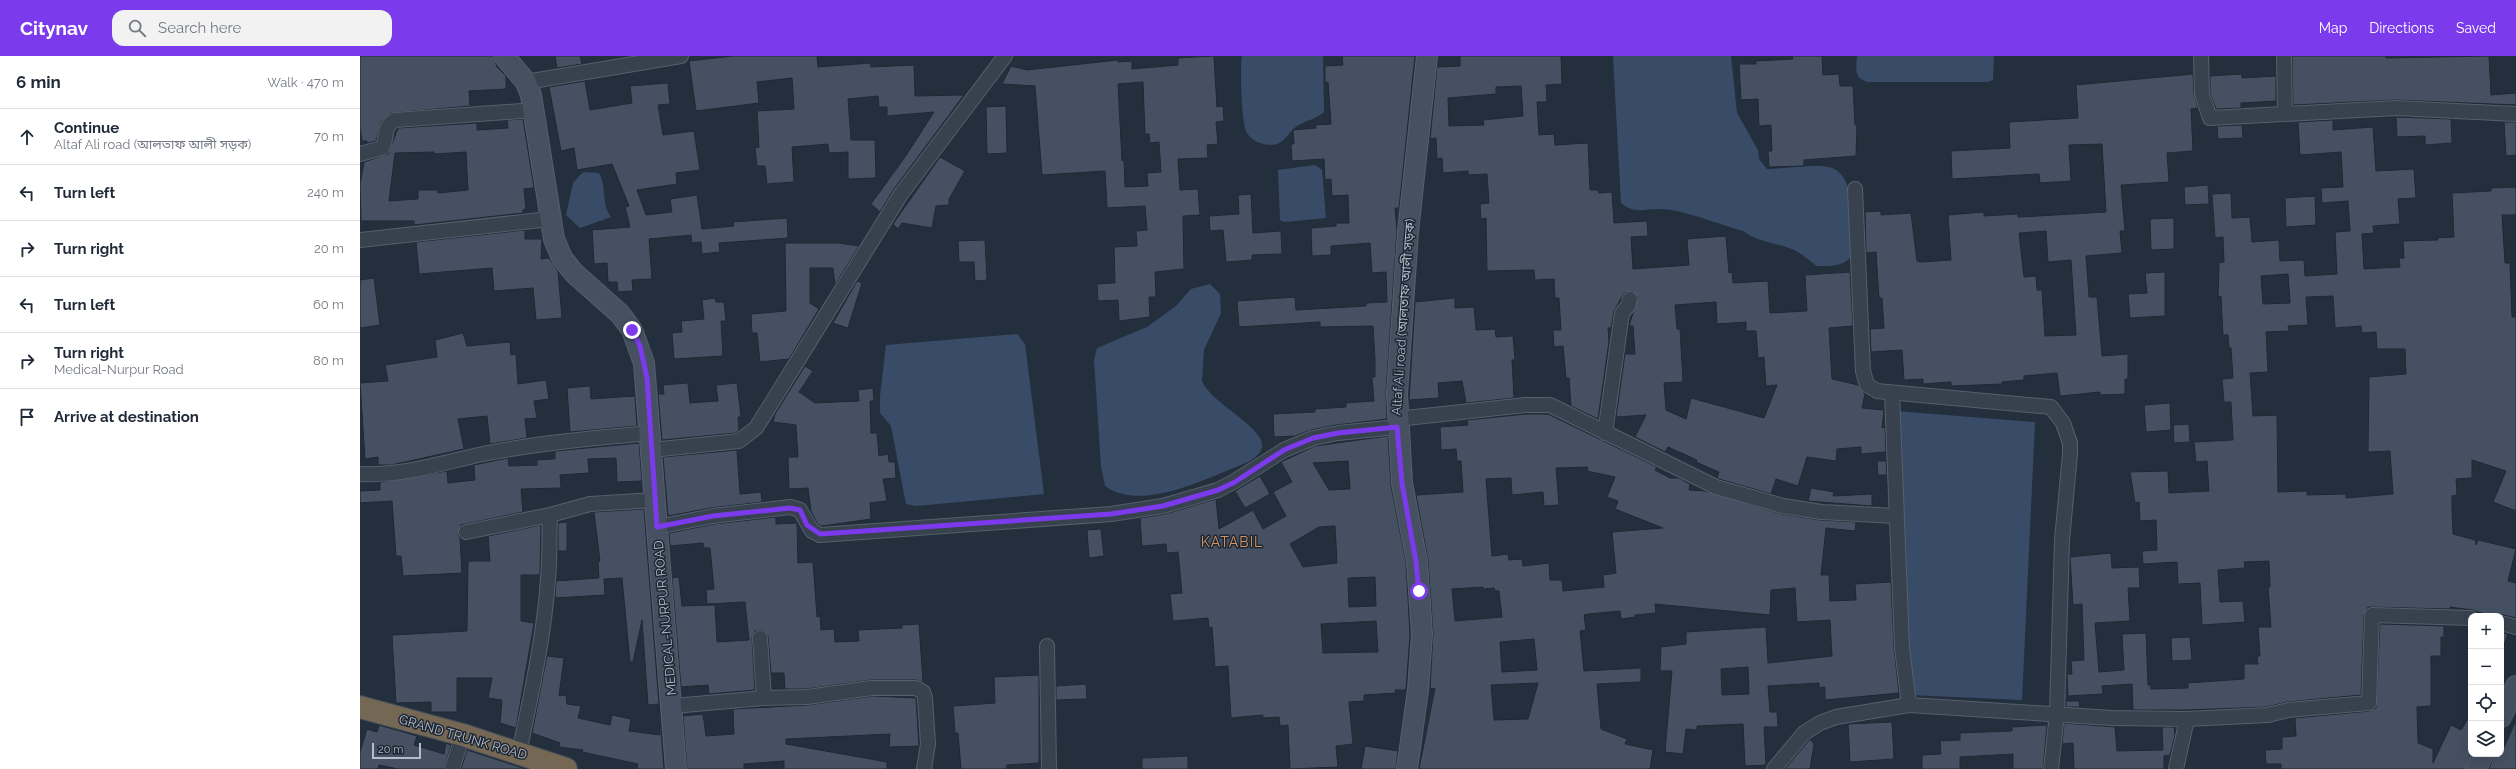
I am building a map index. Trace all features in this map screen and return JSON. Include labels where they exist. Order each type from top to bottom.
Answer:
[{"type":"highway","name":"GRAND TRUNK ROAD","points":[[360,707],[463,735],[566,769]]},
{"type":"street","name":"MEDICAL-NURPUR ROAD","points":[[504,56],[526,82],[535,110],[550,220],[554,239],[562,258],[591,289],[620,314],[640,346],[647,378],[650,441],[673,706],[676,769]]},
{"type":"street","points":[[526,82],[681,56]]},
{"type":"street","points":[[360,474],[398,474],[464,458],[555,442],[739,440],[748,436],[756,428],[901,194],[1005,56]]},
{"type":"street","name":"Altaf Ali road (আলতাফ আলী সড়ক)","points":[[1407,769],[1418,690],[1422,634],[1416,562],[1402,483],[1396,394],[1406,253],[1427,56]]},
{"type":"street","points":[[2201,56],[2202,94],[2210,118],[2396,108],[2516,114]]},
{"type":"street","points":[[2284,56],[2285,113]]},
{"type":"street","points":[[360,154],[382,148],[389,123],[395,120],[535,110]]},
{"type":"street","points":[[1854,189],[1863,377],[1872,389],[1892,393],[2051,407],[2063,423],[2070,442],[2062,540],[2057,713],[2051,769]]},
{"type":"street","points":[[360,240],[550,220]]},
{"type":"street","points":[[1605,433],[1622,313],[1628,306],[1630,299]]},
{"type":"street","points":[[1892,393],[1902,648],[1909,705]]},
{"type":"street","points":[[657,527],[713,516],[790,508],[800,510],[807,525],[820,534],[1111,514],[1163,506],[1218,490],[1235,482],[1284,450],[1313,438],[1397,423],[1540,404],[1550,405],[1716,487],[1783,506],[1821,512],[1896,516]]},
{"type":"street","points":[[466,532],[550,515],[590,504],[655,500]]},
{"type":"street","points":[[519,753],[538,666],[548,578],[550,515]]},
{"type":"street","points":[[1774,769],[1804,733],[1820,723],[1836,717],[1909,705],[2057,713],[2112,718],[2187,719],[2268,715],[2288,710],[2369,703],[2372,615],[2468,618]]},
{"type":"street","points":[[2504,624],[2516,627]]},
{"type":"street","points":[[760,638],[764,698]]},
{"type":"street","points":[[1047,646],[1049,769]]},
{"type":"street","points":[[2504,711],[2516,686]]},
{"type":"street","points":[[673,706],[764,698],[814,697],[872,688],[916,688],[923,692],[925,698],[928,744],[924,769]]},
{"type":"street","points":[[2176,769],[2187,719]]},
{"type":"street","points":[[452,769],[463,735]]},
{"type":"street","points":[[2476,769],[2482,757]]},
{"type":"water","points":[[1242,56],[1323,56],[1324,112],[1297,126],[1277,144],[1264,144],[1252,139],[1247,133],[1243,118],[1241,83]]},
{"type":"water","points":[[1613,56],[1731,56],[1737,113],[1758,150],[1759,159],[1767,169],[1809,166],[1826,167],[1832,168],[1840,173],[1846,182],[1852,220],[1852,255],[1849,259],[1841,264],[1817,266],[1794,250],[1754,238],[1743,231],[1700,217],[1667,209],[1635,210],[1630,209],[1621,203]]},
{"type":"water","points":[[1857,56],[1994,56],[1993,80],[1988,82],[1868,82],[1863,81],[1858,76],[1856,69]]},
{"type":"water","points":[[1315,165],[1322,170],[1326,218],[1284,222],[1280,220],[1278,170]]},
{"type":"water","points":[[583,172],[599,173],[603,184],[606,207],[611,217],[580,228],[566,215],[573,183]]},
{"type":"water","points":[[1210,284],[1220,294],[1221,313],[1204,350],[1202,381],[1215,398],[1247,423],[1255,432],[1261,440],[1262,447],[1260,452],[1248,462],[1176,490],[1138,496],[1120,493],[1105,486],[1101,466],[1094,360],[1097,348],[1147,327],[1176,306],[1191,289]]},
{"type":"water","points":[[1017,334],[1025,344],[1044,494],[916,506],[906,504],[891,426],[880,413],[880,396],[886,345]]},
{"type":"water","points":[[1895,411],[2035,422],[2022,700],[1911,695]]},
{"type":"building","points":[[360,56],[493,56],[497,67],[506,76],[506,89],[469,91],[470,106],[391,113],[381,122],[376,141],[367,143],[367,141],[362,141],[360,128]]},
{"type":"building","points":[[555,56],[580,56],[582,64],[557,68]]},
{"type":"building","points":[[733,56],[817,56],[818,67],[871,63],[871,67],[914,65],[915,96],[964,95],[894,189],[880,212],[871,204],[905,157],[934,112],[887,116],[887,107],[879,107],[878,96],[848,99],[851,140],[875,140],[876,178],[848,179],[848,152],[829,153],[828,144],[792,147],[794,182],[767,184],[765,166],[757,166],[755,148],[759,147],[757,111],[794,109],[792,78],[757,82],[759,103],[696,111],[689,61]]},
{"type":"building","points":[[1214,56],[1217,107],[1223,106],[1224,121],[1216,122],[1218,144],[1207,145],[1208,158],[1178,159],[1180,190],[1198,189],[1200,215],[1183,216],[1184,269],[1155,272],[1156,297],[1149,297],[1150,317],[1119,321],[1118,300],[1098,301],[1097,284],[1115,283],[1114,247],[1137,246],[1136,231],[1147,230],[1145,206],[1107,208],[1105,171],[1042,175],[1035,86],[1002,84],[1011,66],[1027,70],[1118,60],[1118,62],[1132,61],[1132,69],[1178,65],[1178,58]],"holes":[[[1143,82],[1145,134],[1149,134],[1150,143],[1159,142],[1161,172],[1147,173],[1148,186],[1125,187],[1124,160],[1122,161],[1118,84]]]},
{"type":"building","points":[[1342,56],[1415,56],[1399,208],[1395,208],[1397,230],[1386,393],[1387,419],[1336,425],[1311,430],[1295,436],[1274,437],[1273,414],[1315,412],[1315,409],[1346,407],[1346,403],[1374,401],[1372,377],[1375,377],[1373,326],[1320,327],[1320,322],[1239,327],[1237,301],[1295,297],[1296,310],[1366,306],[1366,303],[1387,302],[1386,272],[1372,273],[1370,243],[1331,246],[1331,255],[1312,256],[1311,228],[1336,226],[1336,223],[1349,223],[1348,195],[1332,196],[1331,179],[1325,180],[1324,159],[1292,161],[1291,144],[1294,144],[1293,130],[1316,128],[1315,125],[1331,124],[1328,82],[1325,83],[1325,66],[1343,65]]},
{"type":"building","points":[[1460,56],[1561,56],[1562,84],[1546,85],[1547,102],[1537,102],[1539,135],[1554,134],[1555,145],[1588,143],[1590,190],[1598,190],[1599,193],[1612,192],[1614,223],[1647,221],[1648,236],[1631,237],[1633,269],[1689,265],[1687,239],[1726,236],[1729,273],[1732,272],[1733,283],[1768,281],[1770,313],[1807,311],[1805,275],[1850,272],[1853,326],[1829,328],[1832,379],[1858,385],[1865,394],[1862,408],[1884,410],[1882,428],[1885,427],[1886,452],[1861,454],[1861,447],[1837,449],[1836,461],[1807,457],[1798,486],[1776,479],[1771,494],[1719,479],[1717,478],[1719,472],[1696,462],[1697,460],[1668,447],[1665,452],[1635,437],[1646,415],[1616,417],[1625,354],[1635,354],[1633,326],[1629,326],[1638,297],[1632,291],[1624,293],[1614,311],[1611,328],[1608,328],[1609,341],[1598,419],[1571,406],[1569,378],[1566,378],[1563,346],[1554,347],[1553,330],[1561,330],[1559,298],[1555,298],[1554,279],[1535,280],[1534,270],[1487,271],[1486,218],[1481,219],[1480,204],[1489,203],[1487,174],[1468,175],[1468,171],[1443,173],[1442,158],[1437,159],[1436,138],[1430,139],[1437,67],[1460,66]],"holes":[[[1521,86],[1523,116],[1483,120],[1484,125],[1449,126],[1448,98],[1496,94],[1496,87]],[[1716,302],[1717,324],[1746,322],[1746,331],[1756,331],[1758,358],[1764,357],[1766,386],[1777,385],[1764,418],[1691,398],[1686,419],[1666,410],[1664,383],[1683,382],[1680,329],[1677,329],[1675,305]]]},
{"type":"building","points":[[1792,56],[1822,56],[1823,75],[1839,74],[1840,86],[1853,86],[1855,125],[1857,125],[1856,156],[1804,160],[1804,166],[1769,167],[1768,151],[1772,151],[1771,125],[1759,126],[1758,99],[1741,100],[1739,64],[1756,64],[1756,61],[1793,59]]},
{"type":"building","points":[[2292,56],[2386,56],[2386,58],[2489,56],[2491,95],[2516,93],[2516,105],[2396,100],[2293,105]]},
{"type":"building","points":[[2193,74],[2194,94],[2198,108],[2191,109],[2193,151],[2167,153],[2169,182],[2121,185],[2125,231],[2120,231],[2122,253],[2086,256],[2089,297],[2097,297],[2102,356],[2128,354],[2128,379],[2125,379],[2125,394],[2100,395],[2100,392],[2060,396],[2057,373],[2024,376],[2024,380],[2002,382],[2002,384],[1951,386],[1951,382],[1923,384],[1923,379],[1904,380],[1902,350],[1871,352],[1870,329],[1884,328],[1882,298],[1879,298],[1876,252],[1866,253],[1865,212],[1881,211],[1881,215],[1911,213],[1917,261],[1921,262],[1951,260],[1948,215],[1984,212],[1984,216],[2018,214],[2018,217],[2106,212],[2102,144],[2069,145],[2071,181],[2040,183],[2039,174],[1952,179],[1951,151],[2010,148],[2009,122],[2078,118],[2076,85]],"holes":[[[2046,231],[2048,262],[2071,260],[2076,335],[2045,336],[2042,290],[2037,290],[2036,276],[2024,277],[2019,233]]]},
{"type":"building","points":[[2242,74],[2242,78],[2276,76],[2276,101],[2241,103],[2241,108],[2216,109],[2210,93],[2210,76]]},
{"type":"building","points":[[585,81],[590,110],[632,103],[630,86],[668,83],[670,104],[658,105],[663,135],[694,131],[700,170],[676,173],[677,184],[637,190],[646,215],[672,212],[670,199],[697,195],[702,229],[734,226],[733,222],[787,218],[788,238],[719,243],[720,252],[702,254],[701,242],[692,243],[691,235],[649,239],[652,279],[632,280],[633,291],[618,292],[617,282],[608,282],[607,263],[594,264],[592,230],[630,227],[625,207],[629,206],[612,164],[577,170],[574,148],[561,151],[549,87]]},
{"type":"building","points":[[1006,106],[1007,153],[987,154],[986,107]]},
{"type":"building","points":[[2396,117],[2451,119],[2452,143],[2425,145],[2425,136],[2397,137]]},
{"type":"building","points":[[523,119],[534,188],[524,189],[526,209],[523,210],[523,213],[414,225],[414,221],[361,221],[360,184],[364,162],[388,154],[398,128],[477,123],[477,130],[508,128],[507,120]],"holes":[[[434,152],[434,154],[466,152],[468,190],[438,193],[438,190],[418,190],[418,199],[389,201],[395,153]]]},
{"type":"building","points":[[2333,120],[2333,130],[2373,127],[2376,171],[2414,169],[2416,198],[2398,199],[2400,224],[2373,226],[2374,233],[2362,234],[2364,269],[2400,267],[2399,258],[2404,258],[2403,241],[2438,240],[2437,238],[2454,237],[2452,193],[2491,191],[2491,188],[2516,187],[2516,215],[2502,215],[2505,263],[2510,263],[2512,317],[2516,317],[2516,511],[2493,502],[2506,471],[2472,460],[2472,478],[2456,479],[2457,495],[2452,496],[2452,507],[2453,534],[2475,540],[2476,545],[2478,540],[2516,549],[2508,581],[2516,583],[2516,618],[2504,615],[2504,613],[2482,613],[2450,607],[2450,609],[2368,607],[2364,615],[2361,695],[2287,702],[2267,707],[2187,710],[2133,710],[2132,684],[2102,686],[2103,694],[2068,696],[2067,674],[2072,674],[2071,661],[2084,660],[2082,604],[2073,605],[2070,557],[2111,553],[2112,568],[2139,567],[2140,588],[2128,588],[2130,621],[2095,623],[2099,672],[2124,670],[2122,634],[2146,633],[2148,685],[2151,685],[2151,689],[2188,688],[2188,683],[2244,679],[2244,664],[2258,664],[2257,656],[2260,656],[2258,627],[2271,627],[2268,587],[2270,587],[2269,561],[2244,562],[2245,568],[2218,570],[2220,602],[2243,601],[2245,622],[2202,625],[2200,583],[2178,584],[2177,562],[2143,564],[2142,551],[2157,550],[2156,520],[2140,521],[2139,502],[2135,503],[2130,472],[2168,471],[2169,493],[2209,491],[2207,461],[2196,462],[2194,442],[2233,440],[2231,402],[2224,402],[2222,379],[2233,378],[2231,348],[2229,348],[2228,335],[2223,335],[2221,296],[2218,297],[2219,263],[2224,262],[2223,237],[2215,238],[2212,194],[2231,193],[2232,218],[2250,217],[2252,242],[2279,240],[2280,261],[2304,260],[2305,276],[2337,274],[2335,232],[2350,231],[2348,201],[2322,203],[2321,188],[2343,187],[2341,152],[2300,155],[2298,122]],"holes":[[[2288,274],[2290,303],[2263,304],[2261,276]],[[2333,296],[2335,328],[2361,326],[2362,333],[2376,332],[2377,349],[2405,349],[2406,374],[2369,377],[2368,452],[2390,451],[2393,494],[2346,498],[2346,494],[2307,495],[2307,491],[2278,492],[2277,415],[2253,416],[2250,373],[2268,372],[2266,332],[2289,331],[2288,326],[2308,325],[2306,297]]]},
{"type":"building","points":[[2504,122],[2516,122],[2516,155],[2506,156]]},
{"type":"building","points":[[2242,125],[2243,138],[2218,139],[2217,126]]},
{"type":"building","points":[[940,157],[965,171],[949,199],[949,205],[936,206],[932,228],[902,223],[898,229],[893,224]]},
{"type":"building","points":[[2208,185],[2209,204],[2185,205],[2184,187]]},
{"type":"building","points":[[1251,194],[1253,233],[1281,231],[1282,254],[1252,255],[1252,260],[1226,262],[1223,230],[1210,231],[1209,216],[1239,214],[1238,195]]},
{"type":"building","points":[[2315,196],[2316,225],[2286,227],[2285,198]]},
{"type":"building","points":[[2174,218],[2174,249],[2151,250],[2150,219]]},
{"type":"building","points":[[525,230],[525,239],[542,239],[541,259],[549,258],[558,271],[562,318],[536,320],[533,288],[494,291],[492,268],[419,274],[416,242]]},
{"type":"building","points":[[985,240],[987,280],[975,281],[974,262],[959,262],[958,241]]},
{"type":"building","points":[[785,243],[838,243],[859,246],[835,285],[833,268],[810,268],[810,303],[819,309],[789,359],[760,362],[757,333],[752,333],[751,314],[786,311]]},
{"type":"building","points":[[2165,272],[2165,316],[2130,318],[2128,294],[2147,293],[2145,273]]},
{"type":"building","points":[[374,278],[380,325],[360,328],[360,280]]},
{"type":"building","points":[[857,281],[862,283],[848,328],[833,323]]},
{"type":"building","points":[[715,298],[716,302],[724,302],[726,321],[721,321],[723,356],[674,359],[672,333],[682,332],[681,321],[704,319],[702,300]]},
{"type":"building","points":[[1455,298],[1455,308],[1474,307],[1476,330],[1495,329],[1496,337],[1513,336],[1515,360],[1512,360],[1514,398],[1466,403],[1462,381],[1438,383],[1439,398],[1409,400],[1415,302]]},
{"type":"building","points":[[463,333],[467,346],[510,342],[511,355],[516,354],[518,384],[546,380],[549,399],[534,401],[537,418],[525,419],[527,438],[490,444],[487,416],[458,419],[464,449],[391,465],[378,465],[378,457],[365,459],[360,383],[388,381],[385,365],[437,357],[435,340]]},
{"type":"building","points":[[805,366],[813,371],[799,392],[815,403],[859,401],[858,390],[873,388],[874,401],[870,401],[871,433],[877,433],[879,456],[888,454],[889,462],[895,462],[896,478],[883,479],[887,501],[870,503],[871,519],[822,526],[818,525],[811,511],[808,488],[789,489],[788,457],[798,457],[796,425],[773,422],[775,414]]},
{"type":"building","points":[[688,383],[690,403],[718,401],[716,385],[737,383],[741,417],[738,417],[739,430],[736,433],[662,440],[658,394],[664,394],[663,385]]},
{"type":"building","points":[[590,386],[591,399],[635,396],[637,426],[570,432],[567,388]]},
{"type":"building","points":[[2170,403],[2171,430],[2146,432],[2144,405]]},
{"type":"building","points":[[1526,414],[1548,414],[1657,467],[1655,470],[1670,478],[1679,478],[1690,484],[1689,490],[1705,491],[1782,514],[1820,520],[1856,522],[1855,531],[1826,528],[1821,575],[1829,575],[1830,601],[1856,600],[1855,584],[1891,582],[1894,648],[1899,693],[1825,700],[1825,687],[1819,688],[1819,683],[1768,686],[1770,712],[1777,712],[1778,727],[1764,727],[1766,765],[1745,766],[1743,724],[1697,726],[1697,730],[1686,729],[1683,754],[1665,752],[1672,671],[1660,671],[1661,647],[1686,644],[1686,632],[1766,627],[1768,663],[1832,656],[1830,620],[1797,622],[1795,588],[1771,590],[1770,615],[1655,604],[1656,613],[1635,615],[1635,617],[1621,619],[1620,611],[1588,614],[1584,615],[1586,630],[1580,631],[1584,671],[1641,668],[1641,682],[1597,684],[1601,729],[1627,739],[1625,744],[1653,750],[1650,769],[1419,769],[1435,688],[1430,689],[1433,633],[1428,561],[1416,495],[1463,492],[1461,461],[1457,461],[1456,449],[1441,450],[1440,427],[1468,425],[1467,420]],"holes":[[[1588,467],[1587,471],[1615,477],[1607,497],[1618,501],[1615,509],[1663,528],[1612,532],[1616,573],[1603,575],[1604,587],[1563,591],[1562,580],[1550,580],[1549,563],[1523,566],[1522,559],[1509,560],[1508,554],[1492,556],[1486,479],[1511,478],[1512,495],[1543,492],[1544,506],[1559,505],[1556,468]],[[1483,587],[1483,589],[1494,588],[1495,591],[1499,591],[1502,617],[1455,621],[1452,589]],[[1534,639],[1537,670],[1502,672],[1500,642]],[[1748,667],[1749,694],[1722,695],[1721,669]],[[1538,683],[1528,719],[1494,720],[1491,685]]]},
{"type":"building","points":[[2189,424],[2190,442],[2174,443],[2173,425]]},
{"type":"building","points":[[1388,436],[1391,485],[1406,563],[1410,634],[1406,690],[1395,690],[1396,693],[1364,695],[1364,701],[1349,702],[1353,744],[1336,746],[1338,767],[1290,769],[1288,725],[1280,726],[1279,717],[1263,718],[1263,715],[1231,718],[1228,666],[1215,667],[1212,627],[1209,628],[1208,618],[1173,621],[1170,594],[1182,593],[1178,552],[1167,553],[1166,544],[1142,546],[1140,518],[1165,514],[1216,499],[1219,529],[1253,510],[1263,529],[1286,516],[1273,492],[1292,482],[1281,462],[1315,446]],"holes":[[[1348,461],[1350,489],[1329,490],[1313,463]],[[1335,526],[1337,563],[1303,567],[1290,544],[1319,527]],[[1375,577],[1376,606],[1349,607],[1348,578]],[[1376,621],[1378,652],[1323,653],[1321,624]]]},
{"type":"building","points":[[639,443],[642,481],[617,482],[616,458],[588,459],[589,473],[560,475],[561,488],[521,489],[523,512],[461,525],[458,533],[460,538],[462,573],[403,576],[401,556],[396,556],[392,501],[360,503],[360,491],[380,490],[380,482],[447,471],[448,483],[475,480],[474,465],[508,458],[509,466],[537,465],[537,460],[555,459],[555,451]]},
{"type":"building","points":[[737,450],[740,494],[761,492],[762,502],[711,508],[668,516],[663,457]]},
{"type":"building","points":[[1877,461],[1886,461],[1887,475],[1878,475]]},
{"type":"building","points":[[1260,476],[1270,494],[1245,508],[1235,491]]},
{"type":"building","points":[[1811,488],[1834,492],[1833,496],[1872,494],[1872,506],[1808,501]]},
{"type":"building","points":[[644,509],[664,769],[637,769],[638,764],[582,752],[583,750],[559,747],[560,743],[532,733],[547,656],[564,658],[559,696],[566,695],[567,704],[581,706],[578,718],[610,725],[612,715],[631,719],[629,731],[660,735],[658,704],[648,705],[642,620],[633,662],[630,662],[622,578],[604,579],[605,595],[555,598],[556,581],[599,578],[598,562],[600,561],[594,512]]},
{"type":"building","points":[[776,517],[776,524],[797,523],[798,563],[813,562],[817,617],[820,616],[821,630],[834,629],[835,642],[859,641],[858,630],[902,628],[902,625],[919,624],[923,682],[916,680],[872,680],[806,689],[785,689],[784,673],[771,673],[768,637],[764,631],[760,630],[755,631],[752,638],[755,690],[709,694],[708,685],[681,687],[672,578],[679,577],[682,606],[715,605],[717,642],[749,640],[745,602],[707,604],[706,590],[714,589],[710,548],[704,548],[703,543],[670,546],[669,533],[714,524]]},
{"type":"building","points":[[567,522],[567,551],[558,551],[558,523]]},
{"type":"building","points":[[541,525],[540,575],[521,575],[521,621],[534,623],[516,728],[500,723],[502,700],[488,698],[492,678],[457,678],[457,712],[431,712],[431,702],[396,703],[392,635],[467,631],[468,561],[490,561],[488,536]]},
{"type":"building","points":[[1101,529],[1104,556],[1089,558],[1087,530]]},
{"type":"building","points":[[2380,624],[2444,626],[2444,637],[2441,637],[2441,656],[2431,656],[2431,706],[2417,707],[2418,743],[2433,749],[2433,763],[2451,725],[2461,730],[2468,718],[2468,757],[2470,757],[2465,769],[2281,769],[2281,764],[2266,764],[2265,750],[2282,749],[2282,737],[2296,736],[2295,718],[2370,711],[2376,708]]},
{"type":"building","points":[[2504,633],[2508,634],[2504,645]]},
{"type":"building","points":[[2190,637],[2192,660],[2172,661],[2171,638]]},
{"type":"building","points":[[1039,675],[1039,763],[1007,765],[1007,769],[961,769],[958,733],[955,733],[953,706],[995,703],[994,677]]},
{"type":"building","points":[[1086,684],[1087,699],[1056,700],[1056,686]]},
{"type":"building","points":[[873,696],[916,698],[919,746],[889,747],[890,734],[786,739],[786,744],[887,762],[887,769],[784,769],[784,761],[744,764],[744,769],[687,769],[683,716],[703,714],[706,736],[734,734],[733,709],[808,705]]},
{"type":"building","points":[[2066,701],[2079,701],[2080,707],[2066,707]]},
{"type":"building","points":[[2516,720],[2516,769],[2489,769],[2493,757],[2504,757],[2504,747]]},
{"type":"building","points":[[1892,722],[1894,759],[1850,762],[1848,724]]},
{"type":"building","points":[[2064,723],[2115,727],[2117,751],[2163,750],[2162,727],[2174,727],[2175,735],[2170,755],[2164,756],[2164,769],[2074,769],[2073,743],[2062,744]]},
{"type":"building","points":[[379,725],[417,736],[414,745],[444,754],[446,743],[451,745],[444,769],[398,769],[379,765],[378,769],[360,769],[360,752],[367,729],[377,732]]},
{"type":"building","points":[[2047,725],[2043,769],[2013,769],[2013,754],[1960,757],[1960,769],[1922,769],[1922,755],[1941,754],[1940,741],[1960,740],[1960,733],[2012,731],[2012,727]]},
{"type":"building","points":[[1810,739],[1814,744],[1810,769],[1785,769]]},
{"type":"building","points":[[1365,746],[1398,751],[1396,769],[1361,769]]},
{"type":"building","points":[[467,750],[526,769],[461,769]]},
{"type":"building","points":[[1188,756],[1188,769],[1142,769],[1142,758]]},
{"type":"district","name":"KATABIL","points":[[1232,542]]},
{"type":"route","points":[[632,330],[640,346],[647,378],[657,527],[713,516],[790,508],[800,510],[807,525],[812,530],[820,534],[1111,514],[1163,506],[1218,490],[1235,482],[1284,450],[1313,438],[1338,433],[1397,427],[1402,483],[1416,562],[1419,591]]}]
